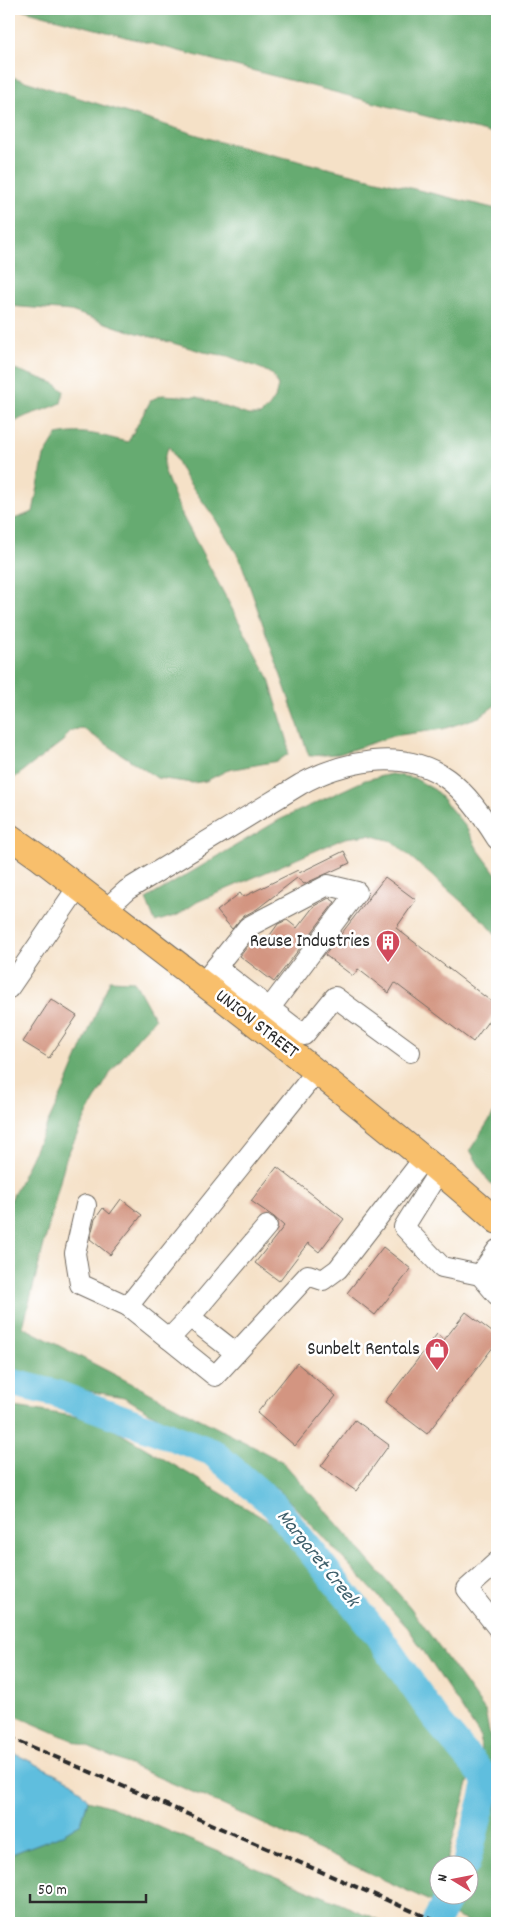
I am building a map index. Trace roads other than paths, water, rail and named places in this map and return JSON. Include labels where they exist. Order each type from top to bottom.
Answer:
[{"type":"main road","name":"UNION STREET","points":[[9,836],[106,909],[210,975],[297,1043],[316,1072],[432,1164],[497,1222]]},
{"type":"street","points":[[106,909],[128,890],[234,823],[314,776],[342,766],[391,759],[418,764],[432,770],[456,785],[465,794],[479,810],[497,839]]},
{"type":"street","points":[[210,975],[248,927],[328,885],[357,892],[263,1017]]},
{"type":"street","points":[[9,988],[78,887]]},
{"type":"street","points":[[297,1043],[335,997],[410,1052]]},
{"type":"street","points":[[128,1306],[316,1072]]},
{"type":"street","points":[[432,1164],[404,1227],[442,1267],[480,1275],[497,1295]]},
{"type":"street","points":[[86,1205],[75,1253],[80,1284],[128,1306],[215,1376],[308,1275],[323,1280],[338,1269],[432,1164]]},
{"type":"street","points":[[169,1339],[267,1226]]},
{"type":"street","points":[[480,1275],[497,1250]]},
{"type":"street","points":[[190,1317],[236,1353]]},
{"type":"street","points":[[497,1562],[467,1589],[497,1627]]},
{"type":"water","points":[[9,1751],[73,1782],[88,1800],[81,1823],[61,1835],[9,1855]]},
{"type":"waterway","name":"Margaret Creek","points":[[9,1382],[54,1393],[212,1452],[274,1505],[377,1634],[439,1723],[488,1781],[469,1854]]},
{"type":"waterway","name":"Margaret Creek","points":[[435,1923],[445,1904]]},
{"type":"railway","points":[[9,1737],[440,1923]]},
{"type":"place","name":"Reuse Industries","points":[[388,963]]},
{"type":"place","name":"Sunbelt Rentals","points":[[437,1371]]}]
